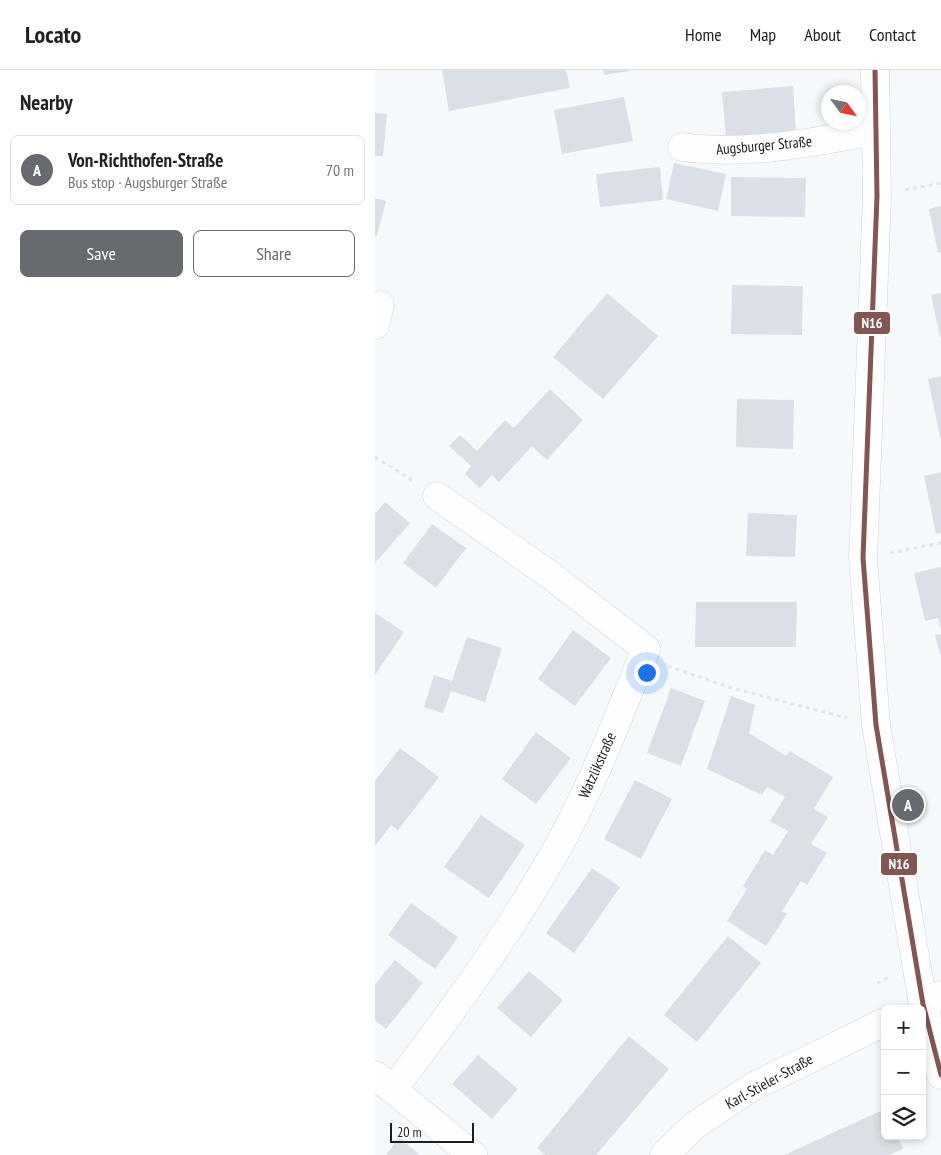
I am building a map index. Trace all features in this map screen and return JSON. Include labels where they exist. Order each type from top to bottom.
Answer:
[{"type":"street","points":[[875,70],[877,196],[863,558],[877,725],[926,1003],[941,1075]]},
{"type":"street","name":"Augsburger Straße","points":[[682,147],[705,150],[789,146],[876,131]]},
{"type":"street","points":[[437,496],[550,575],[646,649]]},
{"type":"street","name":"Watzlikstraße","points":[[384,1082],[459,1000],[552,859],[586,792],[646,649]]},
{"type":"street","name":"Karl-Stieler-Straße","points":[[665,1155],[694,1126],[752,1087],[881,1024]]},
{"type":"street","points":[[384,1082],[473,1155]]},
{"type":"path","points":[[877,196],[941,183]]},
{"type":"path","points":[[375,457],[437,496]]},
{"type":"path","points":[[863,558],[941,543]]},
{"type":"path","points":[[646,649],[655,661],[732,688],[877,725]]},
{"type":"building","points":[[442,70],[566,70],[570,88],[449,111]]},
{"type":"building","points":[[603,70],[629,70],[629,71],[604,75]]},
{"type":"building","points":[[793,86],[796,131],[726,137],[722,92]]},
{"type":"building","points":[[624,97],[633,141],[562,154],[554,110]]},
{"type":"building","points":[[375,113],[387,114],[383,156],[375,156]]},
{"type":"building","points":[[674,163],[726,174],[718,211],[666,199]]},
{"type":"building","points":[[660,167],[663,200],[600,207],[596,174]]},
{"type":"building","points":[[731,177],[806,178],[805,217],[731,216]]},
{"type":"building","points":[[375,198],[386,201],[377,236],[375,236]]},
{"type":"building","points":[[941,206],[941,252],[938,253],[929,209]]},
{"type":"building","points":[[732,285],[803,286],[802,335],[731,334]]},
{"type":"building","points":[[607,293],[658,336],[603,399],[553,357]]},
{"type":"building","points":[[941,293],[941,337],[940,337],[931,295]]},
{"type":"building","points":[[941,376],[941,437],[940,437],[928,379]]},
{"type":"building","points":[[550,389],[583,420],[547,460],[532,446],[499,482],[492,475],[480,488],[465,474],[471,466],[449,446],[460,435],[477,451],[505,420],[514,428]]},
{"type":"building","points":[[737,399],[794,400],[793,449],[736,447]]},
{"type":"building","points":[[941,472],[941,533],[936,534],[924,476]]},
{"type":"building","points":[[385,502],[410,523],[375,563],[375,514]]},
{"type":"building","points":[[748,513],[797,515],[795,557],[746,556]]},
{"type":"building","points":[[432,524],[466,548],[436,588],[403,563]]},
{"type":"building","points":[[941,567],[940,627],[938,618],[925,621],[914,573]]},
{"type":"building","points":[[696,602],[797,602],[796,647],[695,647]]},
{"type":"building","points":[[375,613],[404,632],[375,675]]},
{"type":"building","points":[[573,630],[611,658],[575,706],[538,679]]},
{"type":"building","points":[[941,634],[941,655],[940,655],[935,635]]},
{"type":"building","points":[[467,637],[502,648],[485,702],[451,691],[443,713],[424,707],[434,675],[452,681]]},
{"type":"building","points":[[671,688],[705,701],[681,766],[647,753]]},
{"type":"building","points":[[731,696],[755,705],[749,733],[786,756],[790,751],[833,777],[814,809],[828,817],[811,844],[827,853],[807,885],[801,881],[782,911],[787,914],[766,946],[727,921],[747,889],[743,886],[765,850],[773,855],[788,831],[770,821],[785,797],[767,787],[762,795],[707,769]]},
{"type":"building","points":[[536,732],[571,758],[536,804],[502,779]]},
{"type":"building","points":[[400,748],[439,777],[398,830],[391,825],[375,846],[375,781]]},
{"type":"building","points":[[635,780],[672,799],[641,859],[604,839]]},
{"type":"building","points":[[481,815],[525,845],[489,898],[444,867]]},
{"type":"building","points":[[592,868],[620,887],[574,953],[546,933]]},
{"type":"building","points":[[411,903],[458,937],[435,969],[388,935]]},
{"type":"building","points":[[728,936],[761,963],[697,1042],[664,1015]]},
{"type":"building","points":[[395,960],[423,983],[386,1029],[375,1020],[375,984]]},
{"type":"building","points":[[529,971],[563,1000],[531,1037],[497,1008]]},
{"type":"building","points":[[629,1036],[669,1069],[596,1155],[545,1155],[537,1148]]},
{"type":"building","points":[[478,1055],[518,1089],[492,1119],[452,1084]]},
{"type":"building","points":[[881,1111],[881,1140],[899,1140],[903,1149],[889,1155],[784,1155]]},
{"type":"building","points":[[399,1137],[420,1155],[386,1155]]},
{"type":"transit line","name":"N16","points":[[875,70],[877,196],[863,558],[876,725],[923,1004],[941,1075]]},
{"type":"place","name":"Von-Richthofen-Straße","points":[[908,805]]}]
